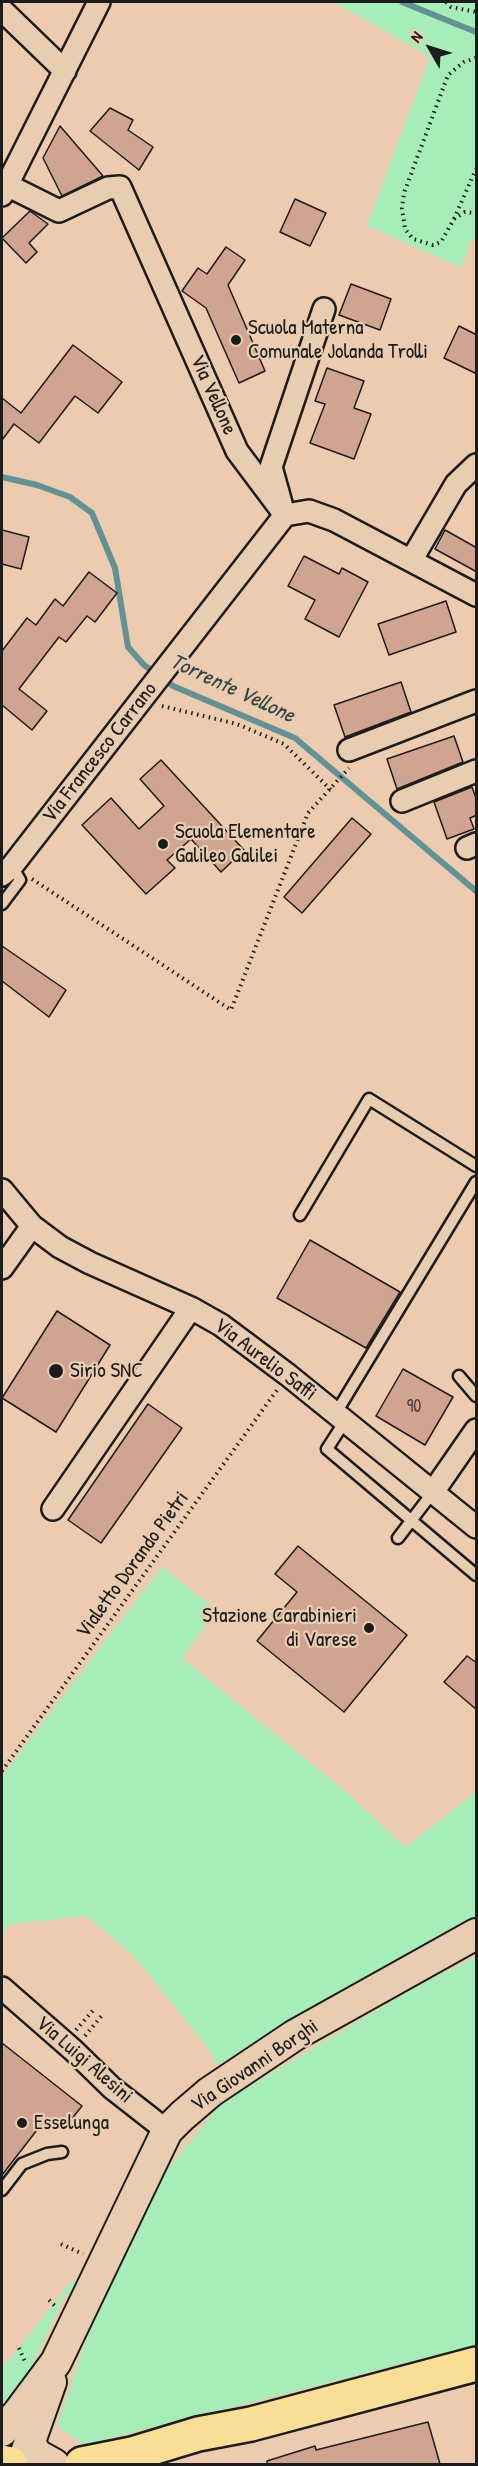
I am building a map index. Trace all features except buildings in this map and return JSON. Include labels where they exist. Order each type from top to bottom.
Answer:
[{"type":"main road","name":"Via Giovanni Borghi","points":[[21,2458],[56,2362],[167,2131],[210,2092],[295,2036],[477,1934]]},
{"type":"main road","name":"Via Giovanni Borghi","points":[[2,2431],[56,2362]]},
{"type":"main road","points":[[82,2464],[132,2454],[198,2434],[250,2424],[477,2364]]},
{"type":"main road","points":[[174,2464],[250,2424]]},
{"type":"main road","points":[[2,2462],[36,2454],[54,2464]]},
{"type":"street","points":[[4,190],[99,2]]},
{"type":"street","points":[[2,10],[65,71]]},
{"type":"street","name":"Via Vellone","points":[[4,190],[59,211],[108,188],[120,187],[237,451],[285,515]]},
{"type":"street","points":[[324,309],[271,467],[285,515],[309,511],[334,520],[477,595]]},
{"type":"street","points":[[412,559],[456,484],[477,465]]},
{"type":"street","name":"Via Francesco Carrano","points":[[7,871],[285,515]]},
{"type":"street","points":[[349,750],[477,701]]},
{"type":"street","points":[[402,801],[477,771]]},
{"type":"street","name":"Via Aurelio Saffi","points":[[2,1190],[32,1226],[74,1255],[191,1308],[221,1325],[288,1375],[477,1527]]},
{"type":"street","points":[[2,1269],[32,1226]]},
{"type":"street","points":[[53,1509],[191,1308]]},
{"type":"street","points":[[433,1492],[477,1430]]},
{"type":"street","name":"Via Luigi Alesini","points":[[2,1988],[73,2050],[112,2088],[167,2131]]},
{"type":"lane","points":[[2,904],[20,880],[7,871]]},
{"type":"lane","points":[[300,1215],[369,1099],[477,1166]]},
{"type":"lane","points":[[477,1182],[340,1417],[327,1449],[477,1575]]},
{"type":"lane","points":[[459,1376],[477,1396]]},
{"type":"lane","points":[[398,1538],[433,1492]]},
{"type":"lane","points":[[2,2190],[22,2164],[47,2154],[62,2152]]},
{"type":"path","points":[[446,2],[451,7],[477,12]]},
{"type":"path","points":[[477,58],[464,62],[448,75],[404,193],[402,208],[405,229],[413,238],[424,244],[433,245],[441,242],[477,169]]},
{"type":"path","points":[[454,219],[465,212],[477,213]]},
{"type":"path","points":[[146,693],[237,724],[284,744],[331,790]]},
{"type":"path","points":[[7,871],[231,1010],[308,813],[349,771]]},
{"type":"path","name":"Vialetto Dorando Pietri","points":[[2,1771],[288,1375]]},
{"type":"path","points":[[87,2017],[95,2008]]},
{"type":"path","points":[[86,2035],[104,2014]]},
{"type":"green space","points":[[334,2],[476,2],[476,240],[471,239],[461,267],[367,226],[430,57]]},
{"type":"green space","points":[[162,1567],[217,1610],[182,1658],[346,1792],[405,1847],[476,1792],[476,1918],[217,2065],[207,2047],[134,1956],[87,1916],[11,1924],[2,1935],[2,1776]]},
{"type":"green space","points":[[476,1957],[476,2345],[84,2445],[57,2426],[90,2328],[132,2236],[165,2172],[223,2102],[421,1984]]},
{"type":"green space","points":[[72,2280],[78,2284],[75,2292],[65,2296],[18,2395],[2,2412],[2,2362],[5,2365]]},
{"type":"waterway","points":[[402,2],[476,32]]},
{"type":"waterway","name":"Torrente Vellone","points":[[2,477],[37,485],[70,497],[92,513],[115,568],[128,647],[144,665],[173,686],[295,738],[476,891]]},
{"type":"place","name":"Scuola Materna Comunale Jolanda Trolli","points":[[236,340]]},
{"type":"place","name":"Scuola Elementare Galileo Galilei","points":[[163,844]]},
{"type":"place","name":"Sirio SNC","points":[[56,1371]]},
{"type":"place","name":"Stazione Carabinieri di Varese","points":[[369,1628]]},
{"type":"place","name":"Esselunga","points":[[22,2123]]}]
